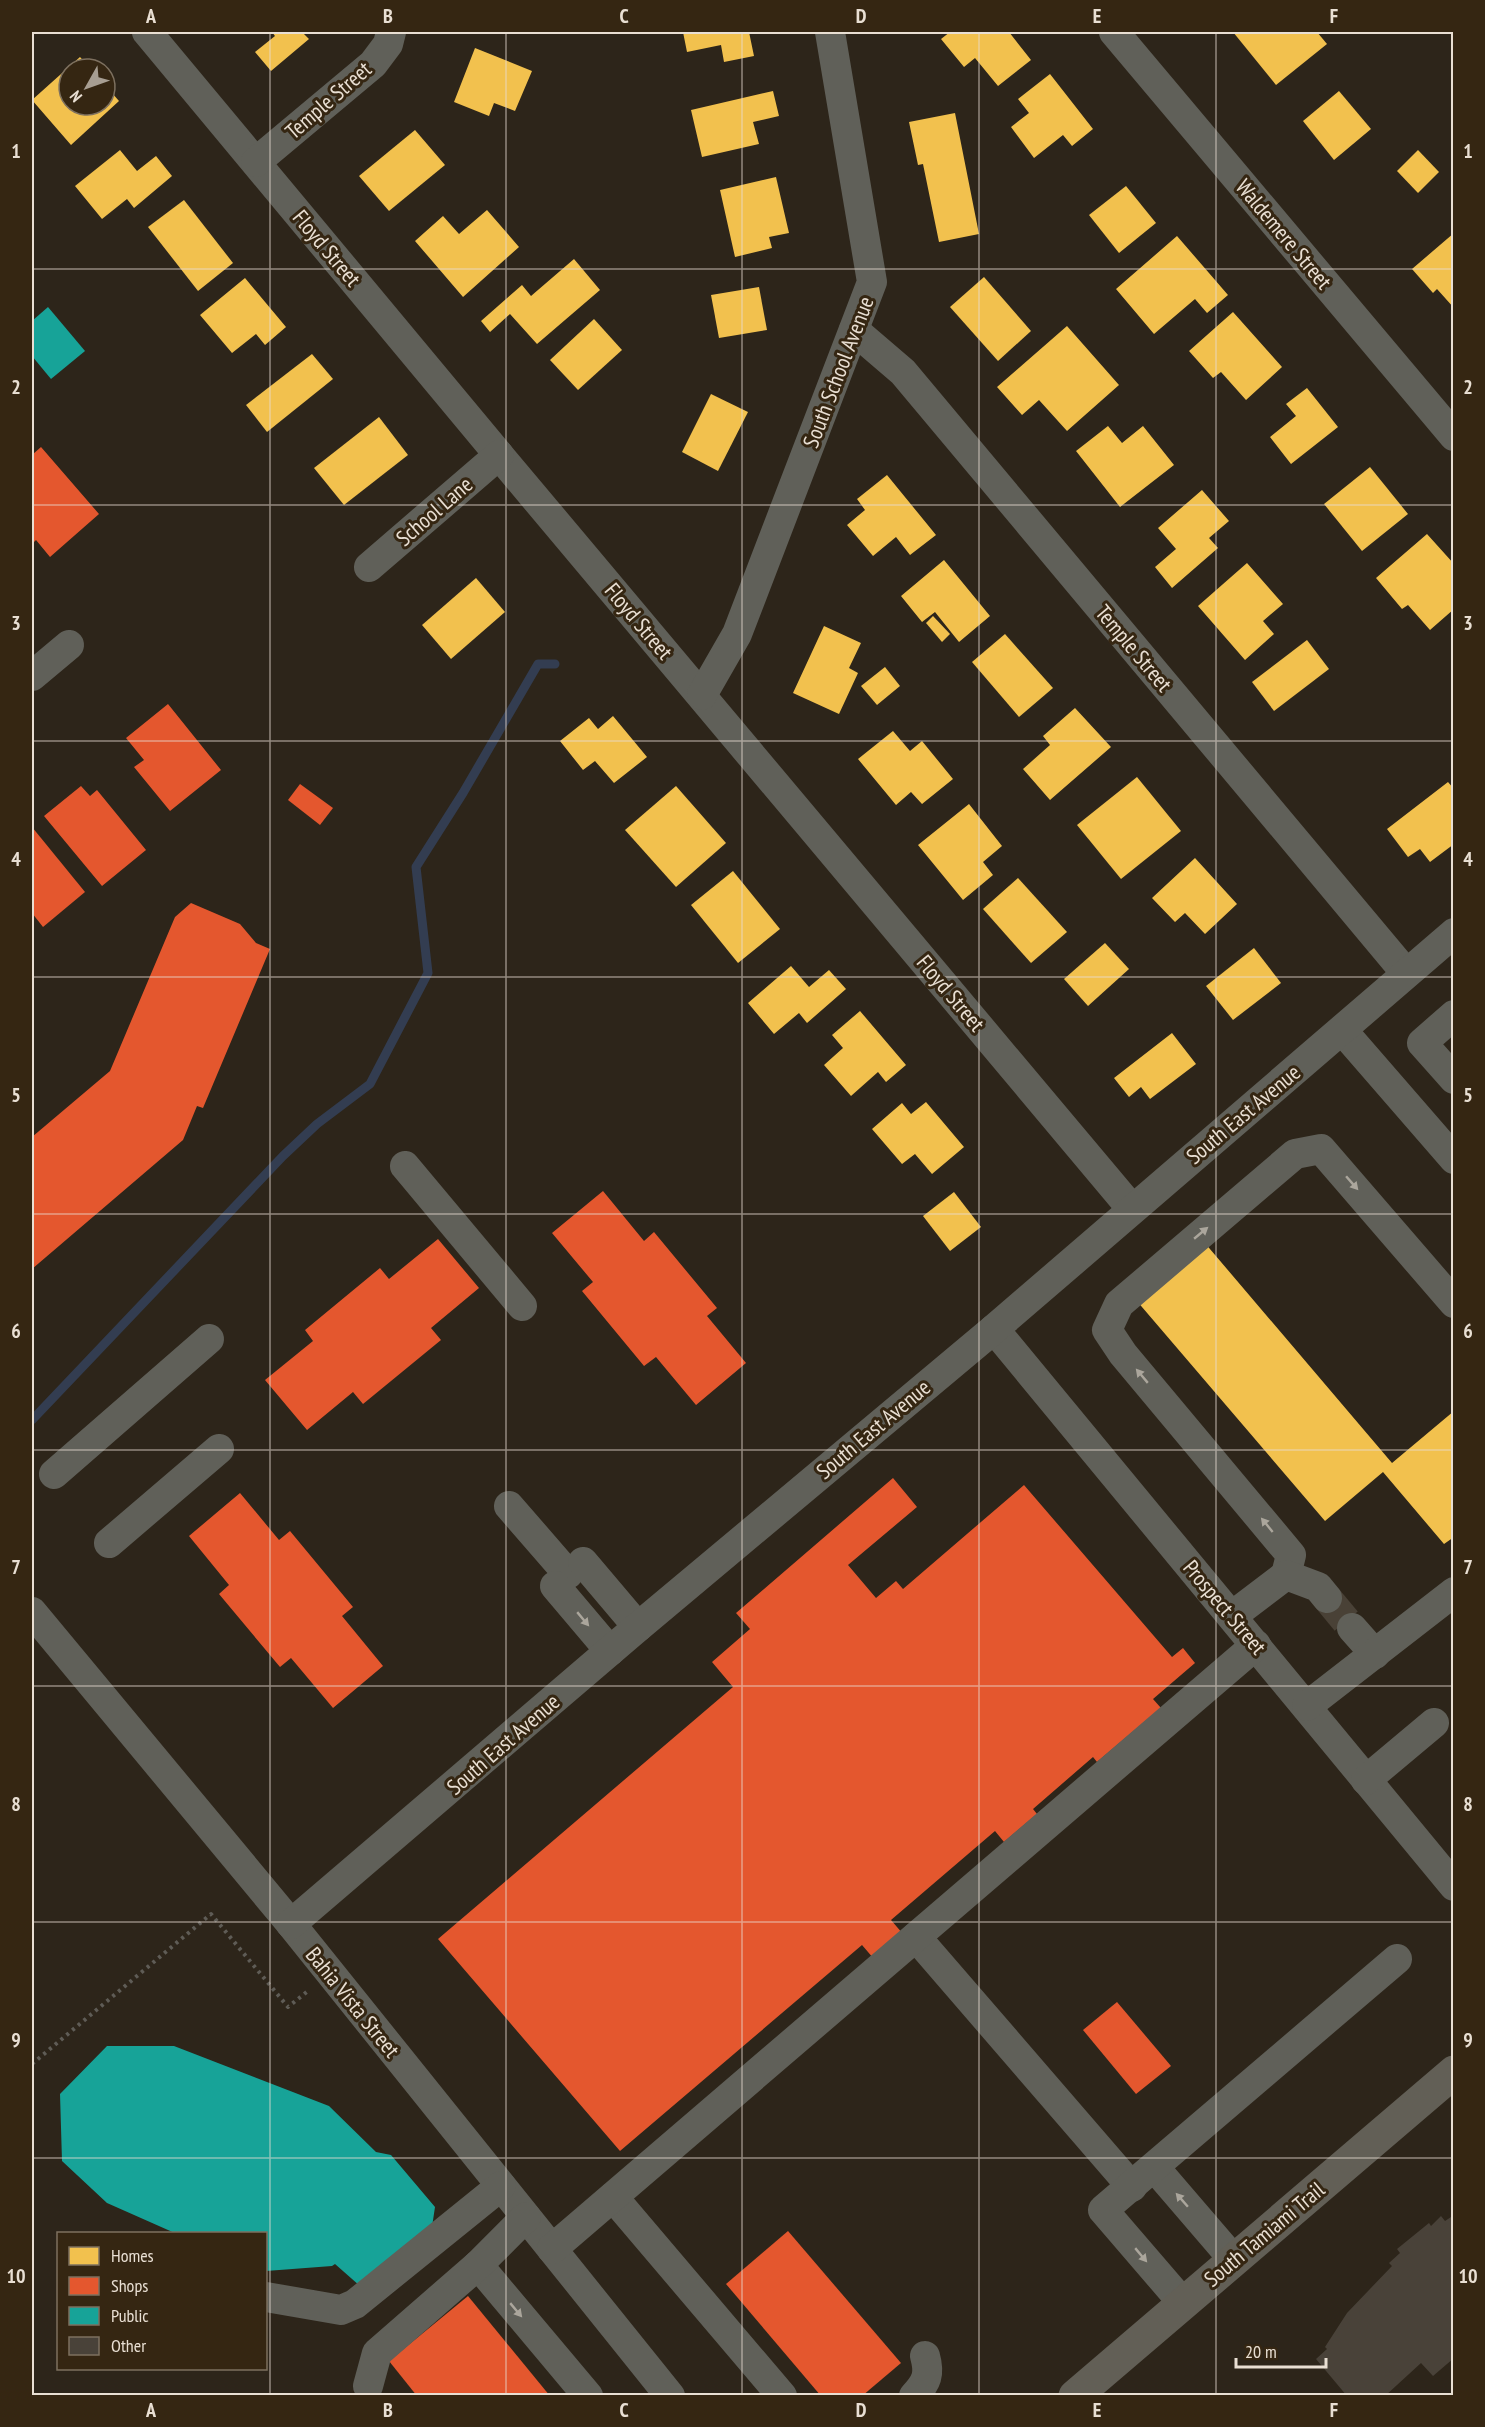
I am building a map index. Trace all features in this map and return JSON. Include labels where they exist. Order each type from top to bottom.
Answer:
[{"type":"main road","name":"South Tamiami Trail","points":[[1086,2392],[1183,2303],[1454,2072]]},
{"type":"street","name":"Floyd Street","points":[[147,32],[499,456],[1132,1209]]},
{"type":"street","name":"Temple Street","points":[[256,162],[373,64],[388,44],[391,32]]},
{"type":"street","name":"South School Avenue","points":[[702,695],[738,634],[872,282],[830,32]]},
{"type":"street","name":"Waldemere Street","points":[[1126,36],[1454,436]]},
{"type":"street","name":"Temple Street","points":[[854,330],[903,372],[1407,973]]},
{"type":"street","name":"School Lane","points":[[369,567],[499,456]]},
{"type":"street","points":[[32,676],[69,645]]},
{"type":"street","name":"South East Avenue","points":[[291,1924],[638,1627],[994,1329],[1454,933]]},
{"type":"street","points":[[1454,1016],[1422,1043],[1454,1079]]},
{"type":"street","points":[[1342,1030],[1454,1159]]},
{"type":"street","points":[[1232,1616],[1286,1575],[1291,1555],[1107,1330],[1119,1304],[1295,1154],[1321,1149],[1454,1303]]},
{"type":"street","points":[[405,1166],[522,1306]]},
{"type":"street","name":"Prospect Street","points":[[994,1329],[1454,1886]]},
{"type":"street","points":[[54,1474],[209,1339]]},
{"type":"street","points":[[109,1543],[219,1449]]},
{"type":"street","points":[[509,1506],[568,1574],[638,1627]]},
{"type":"street","points":[[568,1574],[610,1652]]},
{"type":"street","points":[[1286,1575],[1318,1587],[1327,1598]]},
{"type":"street","points":[[1307,1706],[1454,1592]]},
{"type":"street","name":"Bahia Vista Street","points":[[32,1612],[291,1924],[670,2396]]},
{"type":"street","points":[[1352,1628],[1375,1654]]},
{"type":"street","points":[[552,2249],[1256,1645]]},
{"type":"street","points":[[1366,1780],[1434,1723]]},
{"type":"street","points":[[916,1937],[1132,2187]]},
{"type":"street","points":[[1183,2303],[1103,2210],[1155,2168],[1397,1959]]},
{"type":"street","points":[[1155,2168],[1234,2260]]},
{"type":"street","points":[[267,2297],[341,2310],[355,2304],[501,2186]]},
{"type":"street","points":[[613,2197],[782,2396]]},
{"type":"street","points":[[368,2386],[377,2353],[478,2265],[526,2217]]},
{"type":"street","points":[[478,2265],[588,2396]]},
{"type":"street","points":[[914,2396],[925,2383],[929,2370],[925,2356]]},
{"type":"path","points":[[32,2064],[212,1914],[288,2007],[330,1973]]},
{"type":"building: Homes","points":[[272,32],[302,32],[309,39],[271,71],[255,52],[275,36]]},
{"type":"building: Homes","points":[[683,32],[749,32],[754,56],[724,62],[721,45],[687,52]]},
{"type":"building: Homes","points":[[950,32],[1009,32],[1031,60],[998,86],[975,58],[964,67],[941,39]]},
{"type":"building: Homes","points":[[1233,32],[1317,32],[1327,44],[1276,85]]},
{"type":"building: Homes","points":[[475,48],[532,71],[515,111],[494,103],[489,116],[454,102]]},
{"type":"building: Homes","points":[[1050,74],[1093,129],[1072,146],[1063,135],[1034,158],[1011,127],[1029,113],[1018,99]]},
{"type":"building: Homes","points":[[57,78],[57,117],[102,117],[71,145],[32,100]]},
{"type":"building: Homes","points":[[773,91],[779,116],[753,122],[759,144],[702,157],[691,110]]},
{"type":"building: Homes","points":[[1339,91],[1371,129],[1334,160],[1303,121]]},
{"type":"building: Homes","points":[[955,113],[979,234],[939,242],[923,164],[918,165],[909,122]]},
{"type":"building: Homes","points":[[415,130],[445,165],[389,211],[359,176]]},
{"type":"building: Homes","points":[[120,150],[137,171],[156,156],[172,176],[134,208],[127,199],[102,219],[75,186]]},
{"type":"building: Homes","points":[[1418,150],[1439,172],[1418,193],[1397,171]]},
{"type":"building: Homes","points":[[776,177],[789,233],[769,237],[772,248],[735,257],[720,190]]},
{"type":"building: Homes","points":[[1126,186],[1156,223],[1119,253],[1089,215]]},
{"type":"building: Homes","points":[[184,200],[233,263],[198,291],[148,227]]},
{"type":"building: Homes","points":[[487,210],[519,247],[463,297],[415,241],[443,216],[459,234]]},
{"type":"building: Homes","points":[[1454,233],[1454,308],[1437,289],[1433,293],[1412,269]]},
{"type":"building: Homes","points":[[1177,236],[1228,295],[1207,313],[1195,299],[1154,334],[1116,289]]},
{"type":"building: Homes","points":[[574,259],[600,290],[537,344],[510,314],[490,332],[481,321],[522,285],[531,296]]},
{"type":"building: Homes","points":[[984,277],[1031,331],[998,361],[950,307]]},
{"type":"building: Homes","points":[[245,278],[286,327],[265,345],[256,334],[232,353],[200,315]]},
{"type":"building: Homes","points":[[759,287],[767,330],[719,338],[711,295]]},
{"type":"building: Homes","points":[[1233,312],[1282,367],[1246,400],[1221,372],[1213,378],[1189,351]]},
{"type":"building: Homes","points":[[594,319],[622,350],[578,390],[550,360]]},
{"type":"building: Homes","points":[[1067,326],[1119,385],[1067,431],[1039,400],[1022,415],[997,387]]},
{"type":"building: Homes","points":[[312,354],[333,379],[267,432],[246,405]]},
{"type":"building: Homes","points":[[1307,388],[1338,427],[1291,464],[1270,437],[1296,416],[1286,404]]},
{"type":"building: Homes","points":[[711,394],[748,412],[718,471],[682,452]]},
{"type":"building: Homes","points":[[379,417],[408,455],[344,505],[314,468]]},
{"type":"building: Homes","points":[[1108,426],[1122,443],[1143,426],[1174,465],[1120,507],[1076,451]]},
{"type":"building: Homes","points":[[1370,467],[1408,514],[1362,551],[1324,504]]},
{"type":"building: Homes","points":[[887,475],[936,535],[910,555],[896,537],[873,556],[847,525],[865,510],[857,499]]},
{"type":"building: Homes","points":[[1202,490],[1229,521],[1209,538],[1218,548],[1172,588],[1155,567],[1176,549],[1158,528]]},
{"type":"building: Homes","points":[[1427,534],[1454,564],[1454,609],[1430,630],[1408,605],[1402,609],[1376,578]]},
{"type":"building: Homes","points":[[944,560],[990,616],[959,642],[935,612],[922,622],[901,596]]},
{"type":"building: Homes","points":[[1247,563],[1283,604],[1263,621],[1274,634],[1245,660],[1198,606]]},
{"type":"building: Homes","points":[[476,578],[505,612],[451,659],[422,625]]},
{"type":"building: Homes","points":[[933,616],[950,634],[942,642],[926,623]]},
{"type":"building: Homes","points":[[824,626],[861,643],[849,668],[858,673],[839,714],[793,693]]},
{"type":"building: Homes","points":[[1005,634],[1053,688],[1019,717],[972,662]]},
{"type":"building: Homes","points":[[1307,640],[1329,669],[1274,711],[1252,682]]},
{"type":"building: Homes","points":[[885,667],[900,686],[877,705],[861,686]]},
{"type":"building: Homes","points":[[1075,708],[1111,747],[1050,800],[1023,769],[1050,745],[1043,736]]},
{"type":"building: Homes","points":[[613,716],[647,757],[614,783],[595,761],[583,770],[560,741],[589,718],[598,729]]},
{"type":"building: Homes","points":[[893,731],[910,751],[922,741],[953,779],[922,804],[911,792],[896,805],[858,759]]},
{"type":"building: Homes","points":[[1137,777],[1181,831],[1121,879],[1077,825]]},
{"type":"building: Homes","points":[[1448,782],[1454,789],[1454,844],[1430,862],[1420,849],[1408,857],[1387,829]]},
{"type":"building: Homes","points":[[676,786],[726,843],[676,887],[625,830]]},
{"type":"building: Homes","points":[[969,804],[1002,846],[983,862],[993,875],[963,900],[918,845]]},
{"type":"building: Homes","points":[[1195,858],[1237,904],[1205,934],[1185,913],[1175,922],[1152,898]]},
{"type":"building: Homes","points":[[733,871],[780,929],[738,963],[691,905]]},
{"type":"building: Homes","points":[[1018,878],[1067,932],[1031,963],[983,909]]},
{"type":"building: Homes","points":[[1105,943],[1129,969],[1088,1006],[1064,979]]},
{"type":"building: Homes","points":[[1254,948],[1281,983],[1233,1020],[1206,986]]},
{"type":"building: Homes","points":[[791,966],[809,987],[829,970],[846,989],[807,1023],[799,1013],[774,1034],[748,1003]]},
{"type":"building: Homes","points":[[860,1011],[906,1065],[886,1082],[878,1072],[851,1096],[824,1065],[843,1048],[832,1035]]},
{"type":"building: Homes","points":[[1172,1033],[1196,1064],[1150,1099],[1141,1087],[1129,1097],[1114,1078]]},
{"type":"building: Homes","points":[[926,1102],[964,1147],[932,1174],[915,1154],[902,1164],[872,1129],[902,1103],[911,1114]]},
{"type":"building: Homes","points":[[954,1192],[981,1227],[950,1251],[923,1216]]},
{"type":"building: Homes","points":[[1204,1242],[1392,1463],[1454,1411],[1454,1537],[1444,1544],[1383,1472],[1325,1521],[1136,1300]]},
{"type":"building: Shops","points":[[41,447],[99,514],[50,557],[36,540],[32,544],[32,455]]},
{"type":"building: Shops","points":[[168,704],[221,770],[170,811],[134,767],[144,760],[126,738]]},
{"type":"building: Shops","points":[[300,784],[333,808],[320,825],[288,800]]},
{"type":"building: Shops","points":[[81,786],[90,796],[97,790],[146,850],[102,886],[44,816]]},
{"type":"building: Shops","points":[[32,827],[85,892],[43,927],[32,913]]},
{"type":"building: Shops","points":[[191,903],[240,924],[256,943],[270,949],[203,1108],[197,1106],[183,1140],[32,1269],[32,1137],[110,1071],[175,917]]},
{"type":"building: Shops","points":[[603,1191],[644,1241],[654,1232],[717,1308],[707,1316],[746,1363],[696,1405],[656,1357],[644,1366],[582,1291],[593,1282],[552,1233]]},
{"type":"building: Shops","points":[[438,1239],[479,1288],[431,1328],[441,1340],[363,1404],[353,1392],[307,1430],[265,1380],[313,1341],[305,1330],[380,1268],[389,1279]]},
{"type":"building: Shops","points":[[893,1478],[917,1507],[848,1565],[876,1598],[896,1581],[903,1589],[1024,1485],[1172,1657],[1183,1648],[1195,1663],[1153,1699],[1161,1708],[1097,1762],[1093,1757],[1033,1809],[1037,1814],[1004,1842],[995,1831],[891,1920],[903,1934],[874,1959],[862,1945],[620,2151],[438,1939],[733,1687],[712,1662],[750,1629],[736,1613]]},
{"type":"building: Shops","points":[[240,1493],[279,1540],[290,1531],[353,1607],[342,1616],[383,1666],[333,1708],[291,1658],[280,1667],[219,1594],[229,1585],[189,1536]]},
{"type":"building: Shops","points":[[1117,2002],[1171,2066],[1136,2094],[1083,2030]]},
{"type":"building: Shops","points":[[788,2231],[901,2363],[862,2396],[821,2396],[726,2284]]},
{"type":"building: Shops","points":[[468,2296],[550,2396],[417,2396],[389,2361]]},
{"type":"building: Public","points":[[48,307],[85,351],[51,379],[32,356],[32,321]]},
{"type":"building: Public","points":[[107,2046],[174,2046],[329,2106],[376,2152],[391,2155],[435,2207],[432,2227],[360,2286],[335,2264],[267,2271],[267,2232],[172,2232],[107,2203],[62,2161],[60,2094]]},
{"type":"building: Other","points":[[1454,2215],[1454,2358],[1433,2376],[1421,2363],[1385,2396],[1347,2396],[1316,2359],[1327,2349],[1325,2347],[1347,2313],[1392,2266],[1389,2263],[1400,2253],[1397,2249],[1429,2223],[1431,2226],[1441,2216],[1445,2221]]},
{"type":"waterway","points":[[32,1420],[283,1156],[317,1124],[370,1084],[428,973],[416,867],[463,793],[538,664],[555,664]]},
{"type":"tunnel","points":[[1327,1598],[1352,1628]]}]
